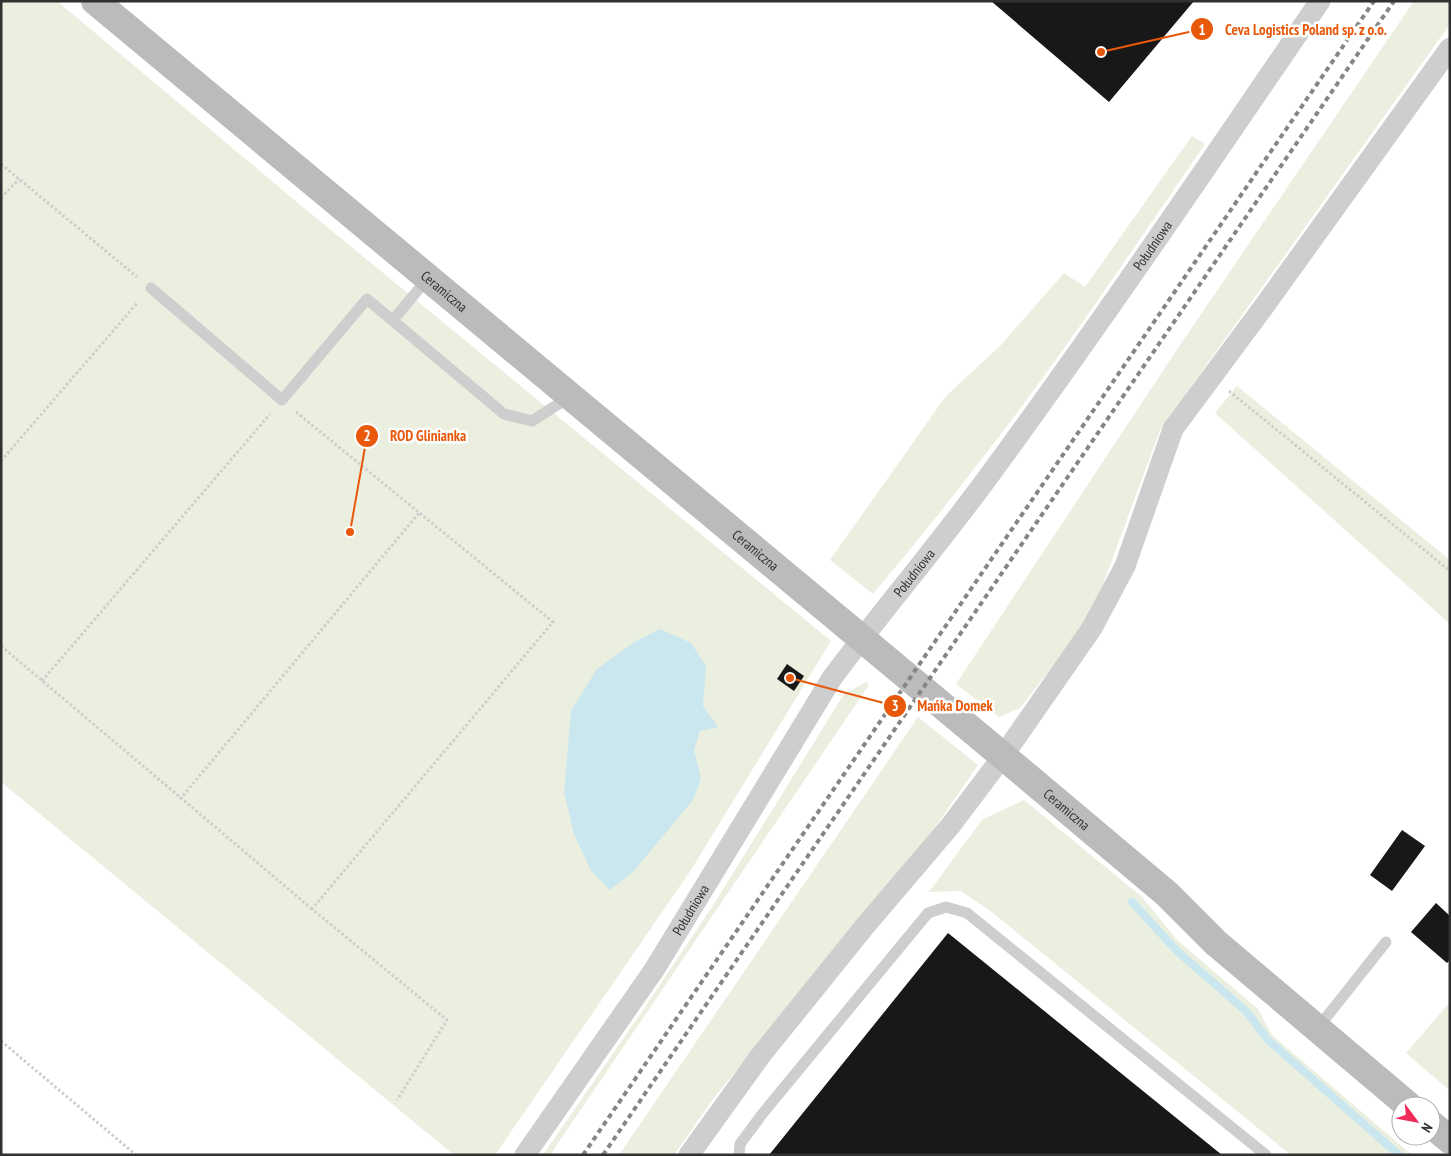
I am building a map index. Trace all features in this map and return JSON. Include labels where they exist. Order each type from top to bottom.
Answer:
[{"type":"main road","name":"Ceramiczna","points":[[95,1],[1003,756],[1167,894],[1216,943],[1397,1096]]},
{"type":"street","name":"Południowa","points":[[525,1155],[654,970],[832,678],[941,541],[1104,317],[1320,1]]},
{"type":"street","points":[[689,1155],[761,1055],[865,926],[951,825],[1003,756],[1092,628],[1125,566],[1173,429],[1450,48]]},
{"type":"lane","points":[[393,320],[428,278]]},
{"type":"lane","points":[[151,288],[282,400],[367,299],[504,414],[532,422],[571,396]]},
{"type":"lane","points":[[739,1155],[740,1144],[763,1113],[928,913],[946,907],[967,913],[1266,1155]]},
{"type":"lane","points":[[1317,1029],[1386,942]]},
{"type":"path","points":[[1,164],[151,288],[1,461]]},
{"type":"path","points":[[1,198],[19,179]]},
{"type":"path","points":[[1211,376],[1450,571]]},
{"type":"path","points":[[42,680],[282,400],[553,622],[312,909]]},
{"type":"path","points":[[181,798],[419,513]]},
{"type":"path","points":[[1,646],[312,909],[447,1020],[397,1100]]},
{"type":"path","points":[[1,1042],[136,1155]]},
{"type":"green space","points":[[1,1],[57,1],[298,203],[831,641],[691,870],[495,1155],[454,1155],[1,782]]},
{"type":"green space","points":[[1414,1],[1450,1],[1450,24],[1160,430],[1098,598],[1071,643],[1020,708],[999,717],[956,684],[1178,348]]},
{"type":"green space","points":[[1192,136],[1205,144],[1102,294],[999,437],[873,594],[830,560],[946,396],[1001,345],[1064,273],[1085,287]]},
{"type":"green space","points":[[1237,386],[1450,560],[1450,624],[1215,413]]},
{"type":"green space","points":[[866,682],[869,685],[550,1155],[543,1155],[714,904],[844,694]]},
{"type":"green space","points":[[918,717],[978,765],[936,826],[713,1099],[674,1155],[619,1155]]},
{"type":"green space","points":[[1024,800],[1142,897],[1177,940],[1258,1009],[1272,1035],[1391,1137],[1391,1146],[1402,1146],[1412,1155],[1291,1155],[993,913],[961,891],[929,892],[982,820]]},
{"type":"green space","points":[[1450,1002],[1450,1091],[1406,1053]]},
{"type":"water","points":[[660,629],[691,643],[706,666],[703,706],[718,727],[700,731],[694,750],[701,779],[693,800],[633,872],[610,890],[591,871],[574,834],[564,792],[571,711],[597,669],[636,641]]},
{"type":"building","points":[[991,1],[1194,1],[1109,102]]},
{"type":"building","points":[[787,664],[804,676],[794,691],[777,679]]},
{"type":"building","points":[[1402,830],[1425,846],[1392,891],[1370,875]]},
{"type":"building","points":[[1436,903],[1450,916],[1450,960],[1447,963],[1411,932]]},
{"type":"building","points":[[948,933],[1222,1155],[769,1155]]},
{"type":"waterway","points":[[1132,902],[1178,952],[1246,1011],[1268,1040],[1399,1155]]},
{"type":"railway","points":[[583,1155],[1374,1]]},
{"type":"railway","points":[[603,1155],[1394,1]]},
{"type":"place","name":"Ceva Logistics Poland sp. z o.o.","points":[[1101,52]]},
{"type":"place","name":"ROD Glinianka","points":[[350,532]]},
{"type":"place","name":"Mańka Domek","points":[[790,678]]}]
